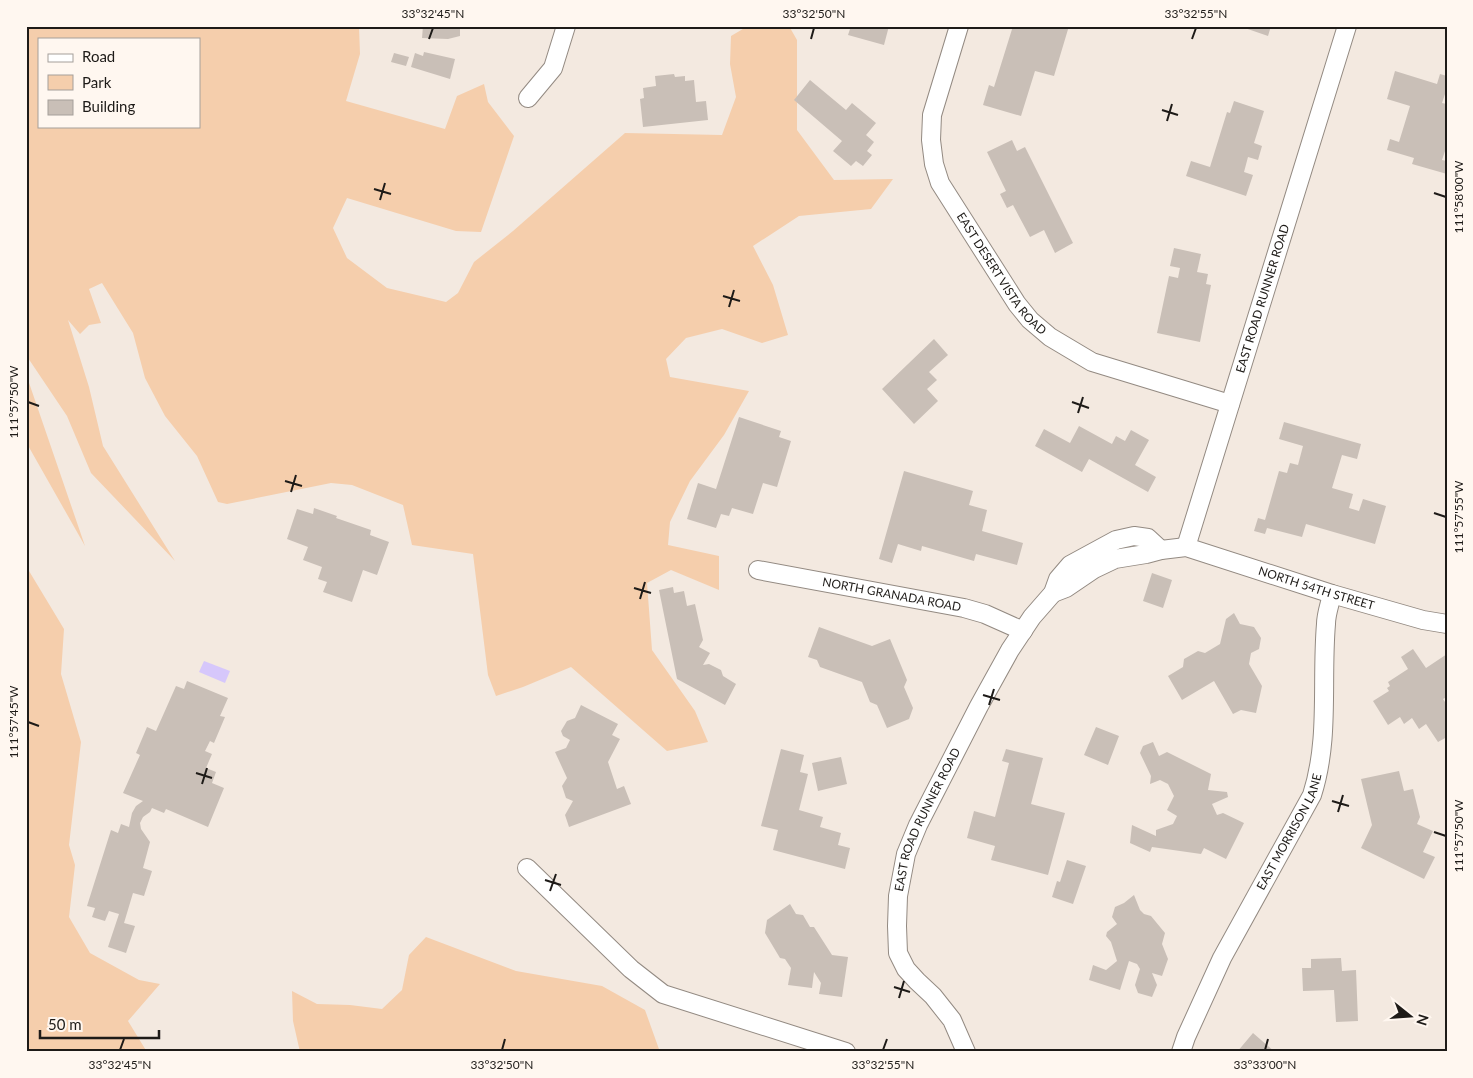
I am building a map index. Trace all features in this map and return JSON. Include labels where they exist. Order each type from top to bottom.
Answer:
[{"type":"street","points":[[528,98],[553,68],[566,26]]},
{"type":"street","name":"EAST DESERT VISTA ROAD","points":[[959,26],[932,115],[931,140],[934,164],[940,183],[1017,304],[1030,320],[1050,338],[1092,362],[1230,404]]},
{"type":"street","name":"EAST ROAD RUNNER ROAD","points":[[966,1052],[952,1020],[933,996],[917,982],[906,968],[898,953],[898,896],[906,854],[918,825],[1010,650],[1032,617],[1053,593],[1058,579],[1070,565],[1116,540],[1134,536],[1148,538],[1161,550],[1186,547],[1347,26]]},
{"type":"street","name":"NORTH 54TH STREET","points":[[1186,547],[1332,594],[1423,620],[1447,624]]},
{"type":"street","name":"NORTH GRANADA ROAD","points":[[758,570],[964,608],[984,614],[1023,631]]},
{"type":"street","name":"EAST MORRISON LANE","points":[[1181,1052],[1222,958],[1312,795],[1319,774],[1324,738],[1326,623],[1332,594]]},
{"type":"street","points":[[527,868],[631,969],[663,994],[846,1052]]},
{"type":"green space","points":[[26,26],[359,26],[360,54],[346,101],[445,129],[457,96],[484,84],[488,102],[514,136],[481,232],[456,231],[347,198],[333,228],[347,258],[387,288],[446,302],[458,293],[474,262],[513,231],[625,133],[722,135],[736,97],[730,64],[731,36],[748,26],[789,26],[797,40],[797,130],[834,180],[893,179],[871,209],[799,216],[753,246],[773,285],[788,335],[762,343],[722,329],[686,338],[666,359],[670,377],[749,391],[724,435],[690,481],[670,522],[668,545],[719,556],[719,590],[671,570],[647,583],[652,650],[695,711],[708,742],[667,751],[571,667],[496,696],[488,675],[473,554],[412,545],[403,505],[352,485],[331,483],[227,504],[218,502],[197,456],[165,416],[145,378],[133,333],[102,283],[89,289],[101,323],[89,325],[80,334],[68,320],[89,387],[103,446],[175,561],[91,473],[67,416],[26,355]]},
{"type":"green space","points":[[26,374],[85,546],[26,442]]},
{"type":"green space","points":[[26,566],[64,629],[61,674],[81,742],[69,845],[75,865],[69,917],[90,953],[139,980],[160,984],[128,1021],[147,1052],[26,1052]]},
{"type":"green space","points":[[426,937],[516,971],[602,986],[645,1010],[660,1052],[300,1052],[293,1021],[292,991],[317,1004],[350,1005],[382,1009],[402,990],[409,955]]},
{"type":"shaded area","points":[[204,661],[230,671],[225,683],[199,672]]},
{"type":"building","points":[[423,26],[460,26],[460,36],[448,39],[422,38]]},
{"type":"building","points":[[851,26],[889,26],[884,45],[848,35]]},
{"type":"building","points":[[1013,26],[1069,26],[1054,76],[1035,71],[1021,116],[983,105],[989,85],[994,87]]},
{"type":"building","points":[[1239,26],[1271,26],[1268,36]]},
{"type":"building","points":[[424,52],[455,59],[450,79],[411,67],[415,53],[423,56]]},
{"type":"building","points":[[394,53],[409,57],[406,66],[391,62]]},
{"type":"building","points":[[1395,71],[1437,84],[1440,74],[1447,76],[1447,88],[1442,103],[1447,104],[1447,145],[1442,160],[1447,161],[1447,174],[1412,164],[1414,158],[1387,150],[1390,139],[1399,142],[1410,106],[1387,99]]},
{"type":"building","points":[[674,74],[675,77],[685,76],[685,81],[694,80],[696,102],[706,101],[708,120],[643,127],[640,99],[644,98],[643,88],[656,86],[655,76]]},
{"type":"building","points":[[810,80],[846,110],[852,103],[876,123],[866,135],[874,142],[867,151],[872,155],[863,166],[856,161],[851,166],[833,151],[842,141],[794,100]]},
{"type":"building","points":[[1234,101],[1264,111],[1254,143],[1262,146],[1258,160],[1248,157],[1244,172],[1253,175],[1246,196],[1186,176],[1191,161],[1210,167],[1227,112],[1230,113]]},
{"type":"building","points":[[1012,140],[1017,151],[1025,147],[1073,243],[1055,253],[1044,230],[1030,237],[1013,205],[1007,208],[1000,194],[1006,191],[987,152]]},
{"type":"building","points":[[1174,248],[1201,254],[1197,272],[1208,274],[1206,284],[1211,285],[1200,342],[1157,333],[1169,276],[1178,278],[1180,268],[1170,266]]},
{"type":"building","points":[[934,339],[948,355],[929,372],[937,380],[927,389],[938,401],[914,424],[882,389]]},
{"type":"building","points":[[739,417],[781,431],[779,437],[791,441],[777,487],[763,483],[753,514],[732,508],[729,516],[721,514],[716,528],[687,519],[698,483],[716,489]]},
{"type":"building","points":[[1284,422],[1361,444],[1357,459],[1342,455],[1332,488],[1353,494],[1349,508],[1359,511],[1363,499],[1386,506],[1375,544],[1306,524],[1302,537],[1267,528],[1265,534],[1254,531],[1258,518],[1265,520],[1279,471],[1287,473],[1290,463],[1298,465],[1303,446],[1279,439]]},
{"type":"building","points":[[1079,426],[1112,444],[1116,436],[1125,441],[1131,430],[1149,440],[1135,465],[1156,477],[1148,492],[1089,459],[1082,472],[1035,446],[1044,429],[1070,443]]},
{"type":"building","points":[[904,471],[973,491],[969,505],[987,510],[982,531],[1023,543],[1017,565],[976,554],[974,561],[922,546],[921,551],[898,544],[892,563],[879,559]]},
{"type":"building","points":[[314,508],[371,530],[370,535],[389,542],[377,575],[363,570],[352,602],[323,592],[327,582],[318,579],[322,567],[303,560],[308,547],[287,539],[297,509],[313,514]]},
{"type":"building","points":[[1152,573],[1172,580],[1163,608],[1143,601]]},
{"type":"building","points":[[673,587],[674,593],[684,591],[687,606],[695,604],[703,640],[699,647],[710,653],[703,665],[709,664],[721,670],[723,676],[736,684],[725,705],[677,679],[659,590]]},
{"type":"building","points":[[1234,613],[1240,624],[1254,627],[1261,638],[1259,649],[1251,653],[1249,664],[1262,686],[1256,713],[1241,710],[1233,714],[1214,681],[1182,700],[1168,676],[1183,667],[1184,659],[1198,651],[1205,653],[1220,644],[1226,619]]},
{"type":"building","points":[[819,627],[872,646],[890,639],[907,680],[904,687],[913,708],[909,719],[887,728],[877,705],[870,702],[862,682],[820,667],[817,660],[808,657]]},
{"type":"building","points":[[1413,649],[1426,668],[1447,654],[1447,697],[1443,699],[1447,705],[1447,737],[1438,742],[1426,724],[1419,729],[1412,718],[1404,724],[1400,717],[1388,725],[1373,701],[1389,691],[1387,688],[1390,686],[1388,682],[1408,669],[1401,657]]},
{"type":"building","points":[[187,681],[228,698],[220,716],[225,717],[214,743],[210,741],[205,751],[212,754],[206,768],[216,772],[212,783],[224,788],[208,827],[166,809],[164,813],[152,808],[143,817],[140,823],[141,829],[150,842],[143,868],[152,871],[144,896],[133,893],[124,923],[135,926],[126,953],[108,947],[119,914],[109,911],[105,921],[92,917],[95,908],[87,906],[111,830],[118,833],[121,824],[129,827],[132,813],[136,806],[143,801],[123,793],[140,755],[136,753],[147,727],[156,731],[176,686],[184,689]]},
{"type":"building","points":[[581,705],[618,724],[612,735],[620,739],[608,762],[617,789],[624,786],[631,804],[569,827],[565,815],[573,801],[566,798],[562,786],[567,778],[555,752],[566,748],[570,740],[563,736],[561,731],[567,721],[575,718]]},
{"type":"building","points":[[1096,727],[1119,736],[1108,765],[1084,755]]},
{"type":"building","points":[[1153,742],[1159,756],[1167,752],[1211,774],[1208,790],[1227,792],[1228,797],[1212,804],[1217,815],[1223,813],[1244,823],[1226,859],[1204,848],[1201,854],[1152,847],[1150,852],[1130,843],[1132,825],[1156,836],[1156,830],[1173,824],[1177,816],[1167,810],[1174,796],[1168,784],[1160,780],[1150,784],[1151,776],[1140,753],[1143,746]]},
{"type":"building","points":[[781,749],[804,755],[800,772],[808,774],[799,810],[823,817],[820,827],[841,833],[838,845],[850,848],[845,869],[773,850],[778,830],[761,826]]},
{"type":"building","points":[[1006,749],[1043,758],[1031,804],[1065,813],[1048,875],[991,860],[995,846],[967,838],[974,811],[995,817],[1009,763],[1002,761]]},
{"type":"building","points":[[841,757],[847,784],[818,791],[812,763]]},
{"type":"building","points":[[1399,771],[1404,791],[1413,789],[1420,817],[1417,824],[1433,831],[1423,852],[1435,857],[1424,879],[1361,848],[1372,825],[1361,779]]},
{"type":"building","points":[[1067,860],[1086,866],[1073,904],[1052,897],[1057,881],[1060,882]]},
{"type":"building","points":[[1134,895],[1140,910],[1144,914],[1151,916],[1165,933],[1162,944],[1168,959],[1162,976],[1152,973],[1157,985],[1152,997],[1138,993],[1135,985],[1140,969],[1137,964],[1129,961],[1120,990],[1089,980],[1093,965],[1106,970],[1117,961],[1111,942],[1106,936],[1107,932],[1117,924],[1112,917],[1115,907]]},
{"type":"building","points":[[790,904],[796,914],[803,915],[810,927],[814,927],[832,955],[848,957],[842,997],[819,994],[821,983],[814,972],[812,988],[788,985],[791,968],[785,959],[780,958],[765,933],[767,920]]},
{"type":"building","points":[[1341,958],[1342,971],[1356,970],[1358,1021],[1336,1022],[1334,990],[1303,991],[1302,968],[1311,968],[1311,959]]},
{"type":"building","points":[[1253,1033],[1275,1052],[1237,1052]]}]
